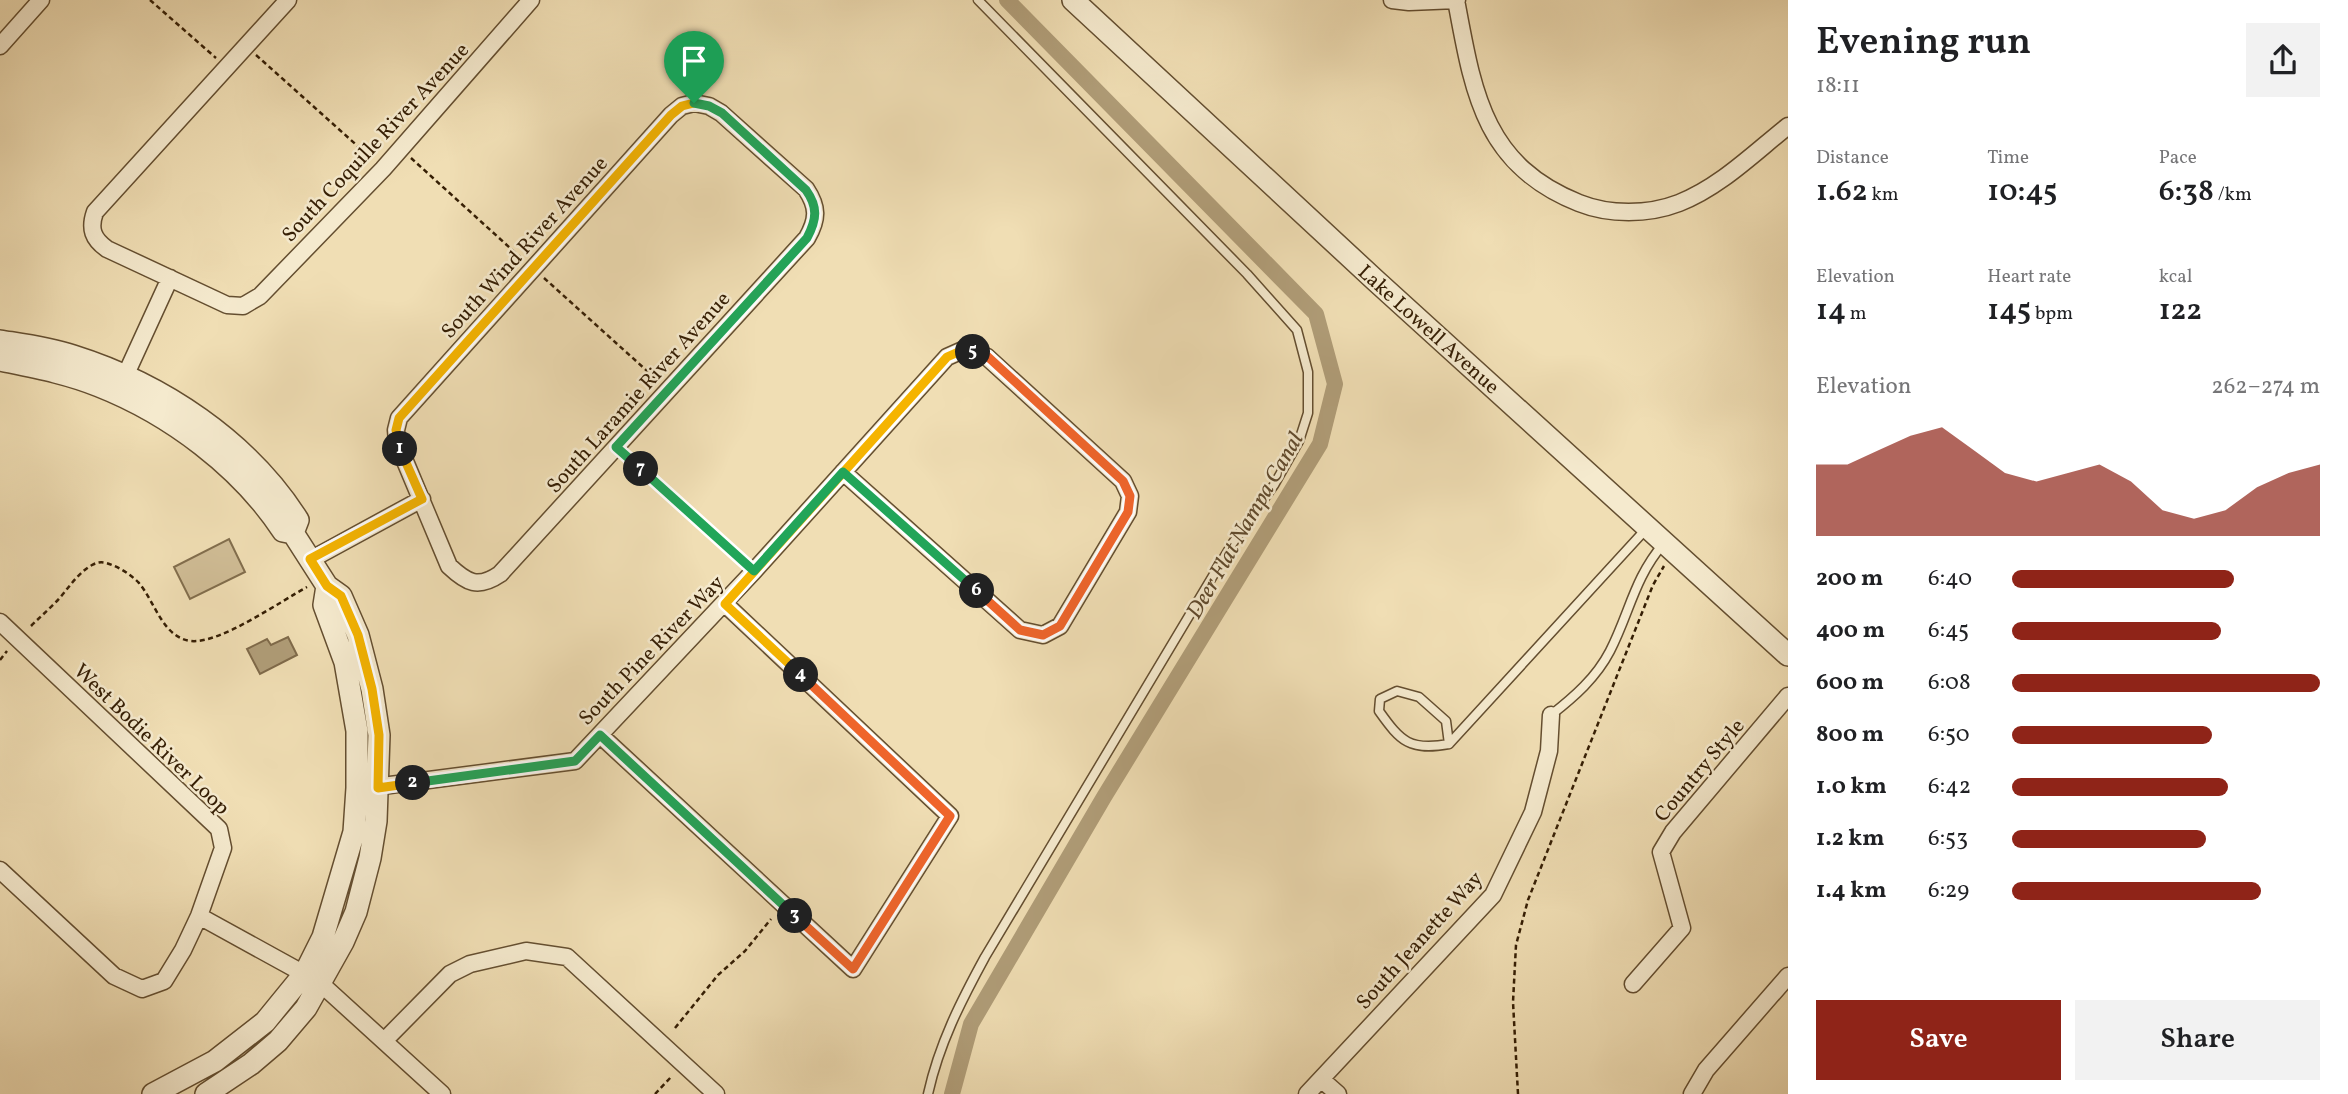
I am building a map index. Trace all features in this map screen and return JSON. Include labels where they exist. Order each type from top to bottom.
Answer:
[{"type":"street","points":[[0,46],[41,0]]},
{"type":"street","points":[[121,385],[170,278],[98,243],[92,233],[91,222],[95,212],[288,0]]},
{"type":"street","name":"South Coquille River Avenue","points":[[170,278],[227,305],[243,306],[260,296],[383,169],[531,0]]},
{"type":"street","name":"Lake Lowell Avenue","points":[[1073,0],[1788,655]]},
{"type":"street","points":[[1392,0],[1456,0],[1471,80],[1492,132],[1518,167],[1553,192],[1599,210],[1637,212],[1677,204],[1710,187],[1788,126]]},
{"type":"street","name":"South Wind River Avenue","points":[[422,499],[397,442],[399,418],[671,115],[682,106],[694,103],[709,106],[722,113],[806,190],[814,201],[817,212]]},
{"type":"street","name":"South Laramie River Avenue","points":[[422,499],[449,566],[461,578],[476,584],[489,582],[500,574],[807,238],[815,224],[817,212]]},
{"type":"street","points":[[0,341],[72,355],[121,385],[140,405],[185,434],[224,464],[252,492],[283,531],[293,533],[325,582],[341,596],[358,635],[372,689],[379,735],[368,788],[376,821],[356,912],[343,942],[312,978],[265,1022],[215,1061],[153,1094]]},
{"type":"street","name":"South Pine River Way","points":[[368,788],[575,761],[725,604],[754,571],[843,472],[947,357],[965,349],[987,356],[1123,481],[1130,496],[1128,512],[1060,626],[1043,635],[1020,630],[843,472]]},
{"type":"street","points":[[0,360],[121,385]]},
{"type":"street","points":[[310,559],[422,499]]},
{"type":"street","points":[[600,735],[853,969],[950,816],[725,604]]},
{"type":"street","name":"West Bodie River Loop","points":[[0,622],[219,829],[223,848],[199,916],[183,950],[164,981],[142,989],[114,976],[0,870]]},
{"type":"street","name":"Country Style","points":[[1633,984],[1682,928],[1661,852],[1672,832],[1788,696]]},
{"type":"street","name":"South Jeanette Way","points":[[1307,1094],[1493,895],[1533,811],[1549,751],[1551,715]]},
{"type":"street","points":[[199,916],[312,978],[442,1094]]},
{"type":"street","points":[[384,1041],[450,974],[470,964],[526,951],[567,957],[716,1094]]},
{"type":"street","points":[[1692,1094],[1706,1070],[1788,976]]},
{"type":"street","points":[[206,1094],[251,1064],[278,1041],[306,1008],[312,978]]},
{"type":"street","points":[[1321,1079],[1338,1094]]},
{"type":"lane","points":[[928,1094],[933,1070],[954,1014],[985,957],[1232,544],[1274,485],[1299,441],[1308,413],[1308,372],[1297,330],[1247,274],[978,0]]},
{"type":"lane","points":[[1449,744],[1446,721],[1419,697],[1397,691],[1380,699],[1378,711],[1397,736],[1413,746],[1430,748],[1449,744],[1647,528]]},
{"type":"lane","points":[[1551,715],[1580,692],[1605,660],[1643,571],[1668,547]]},
{"type":"path","points":[[150,0],[227,67]]},
{"type":"path","points":[[246,46],[383,169]]},
{"type":"path","points":[[616,447],[754,571]]},
{"type":"path","points":[[1518,1094],[1513,1002],[1516,944],[1528,900],[1668,547]]},
{"type":"path","points":[[31,626],[71,583],[98,562],[107,563],[131,575],[140,584],[173,634],[192,641],[215,636],[325,582]]},
{"type":"path","points":[[0,660],[7,652]]},
{"type":"path","points":[[675,1028],[718,975],[751,945],[771,919]]},
{"type":"path","points":[[655,1094],[672,1075]]},
{"type":"shaded area","points":[[229,539],[245,572],[190,599],[174,567]]},
{"type":"shaded area","points":[[288,637],[297,655],[260,674],[247,649],[267,639],[271,645]]},
{"type":"waterway","name":"Deer Flat Nampa Canal","points":[[952,1094],[971,1024],[1104,797],[1320,444],[1335,384],[1316,314],[1007,0]]},
{"type":"route","points":[[694,103],[682,106],[671,115],[399,418],[397,442],[422,499],[310,559],[327,586],[341,596],[358,635],[372,689],[379,735],[378,788],[575,761],[600,735],[853,969],[950,816],[725,604],[754,571],[947,357],[965,349],[987,356],[1123,481],[1130,496],[1128,512],[1060,626],[1043,635],[1020,630],[843,472],[754,571],[616,447],[807,238],[815,224],[817,212],[814,201],[806,190],[722,113],[709,106],[694,103]]}]
